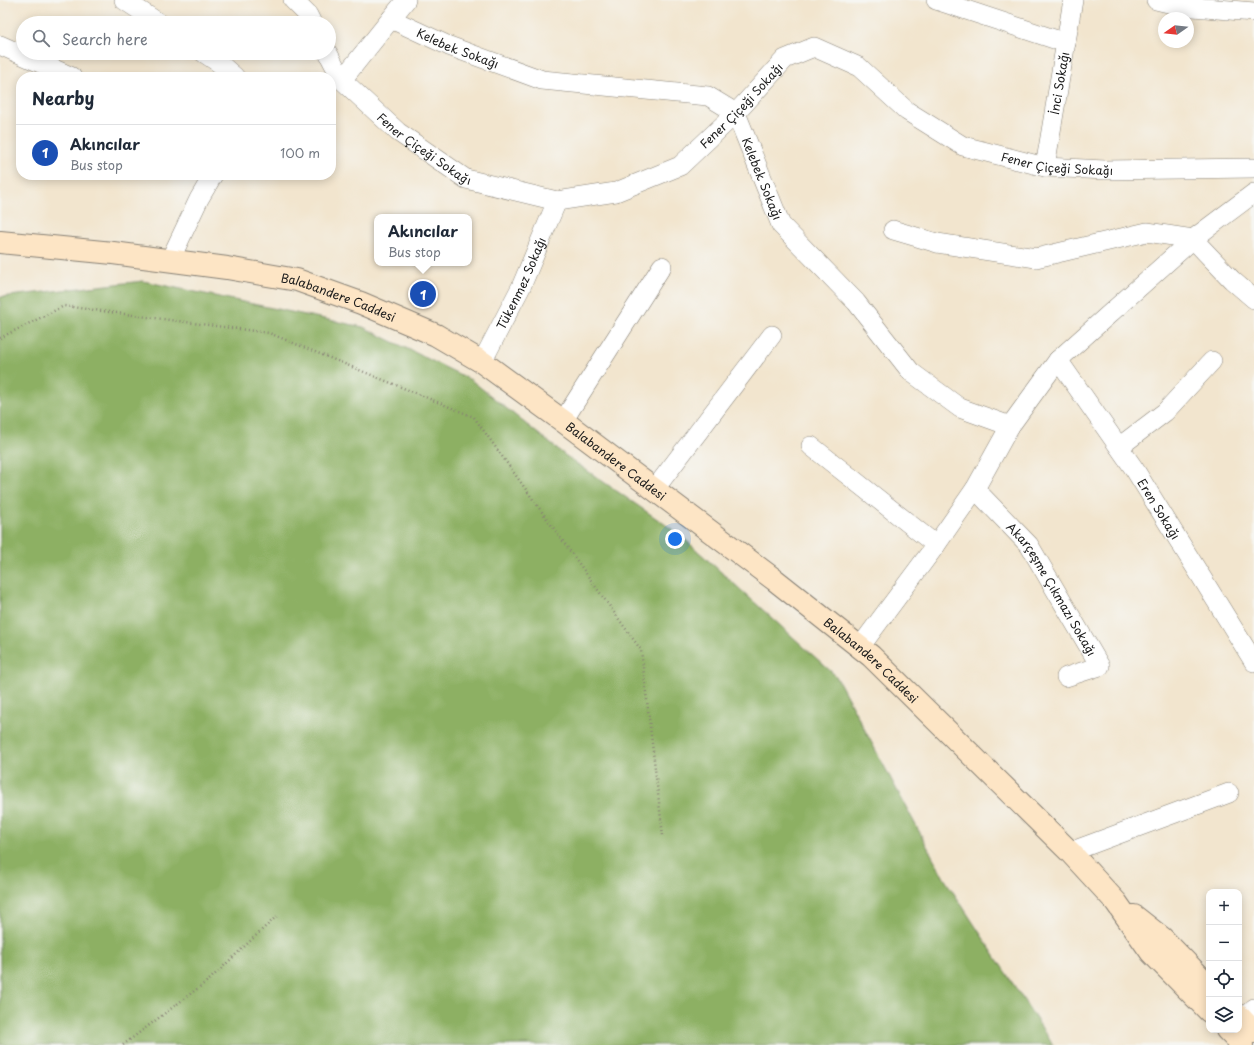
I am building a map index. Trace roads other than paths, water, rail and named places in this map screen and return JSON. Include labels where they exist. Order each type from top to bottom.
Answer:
[{"type":"main road","name":"Balabandere Caddesi","points":[[0,242],[113,252],[297,280],[361,303],[429,332],[482,362],[775,580],[860,647],[921,704],[1070,852],[1116,902]]},
{"type":"main road","points":[[1116,902],[1162,938],[1206,983]]},
{"type":"main road","points":[[1116,902],[1151,952],[1206,1009]]},
{"type":"main road","points":[[1242,1045],[1243,1021]]},
{"type":"street","points":[[124,0],[148,16]]},
{"type":"street","points":[[293,0],[308,16]]},
{"type":"street","points":[[342,80],[406,0]]},
{"type":"street","points":[[936,0],[1066,43]]},
{"type":"street","name":"İnci Sokağı","points":[[1045,166],[1073,0]]},
{"type":"street","points":[[1156,0],[1181,6],[1254,12]]},
{"type":"street","name":"Kelebek Sokağı","points":[[391,19],[449,46],[542,80],[708,96],[736,113],[781,225],[856,302],[911,372],[960,408],[1010,426]]},
{"type":"street","points":[[0,45],[16,52]]},
{"type":"street","name":"Fener Çiçeği Sokağı","points":[[332,60],[342,80],[398,132],[466,179],[557,202],[616,192],[680,166],[736,113],[785,59],[814,47],[859,66],[908,111],[963,146],[1045,166],[1105,170],[1254,168]]},
{"type":"street","points":[[34,60],[61,72]]},
{"type":"street","points":[[214,60],[229,72]]},
{"type":"street","points":[[170,260],[199,199],[210,180]]},
{"type":"street","points":[[860,647],[936,545],[975,489],[1010,426],[1058,360],[1194,239],[1254,194]]},
{"type":"street","name":"Tükenmez Sokağı","points":[[482,362],[521,287],[557,202]]},
{"type":"street","points":[[893,230],[937,243],[1036,258],[1147,232],[1194,239],[1232,280],[1254,299]]},
{"type":"street","points":[[563,421],[662,266]]},
{"type":"street","points":[[654,490],[772,336]]},
{"type":"street","name":"Eren Sokağı","points":[[1058,360],[1119,447],[1254,662]]},
{"type":"street","points":[[1119,447],[1166,412],[1212,361]]},
{"type":"street","points":[[811,446],[936,545]]},
{"type":"street","name":"Akarçeşme Çıkmazı Sokağı","points":[[975,489],[1029,545],[1100,666],[1066,677]]},
{"type":"street","points":[[1070,852],[1229,794]]},
{"type":"place","name":"Akıncılar","points":[[423,294]]}]
